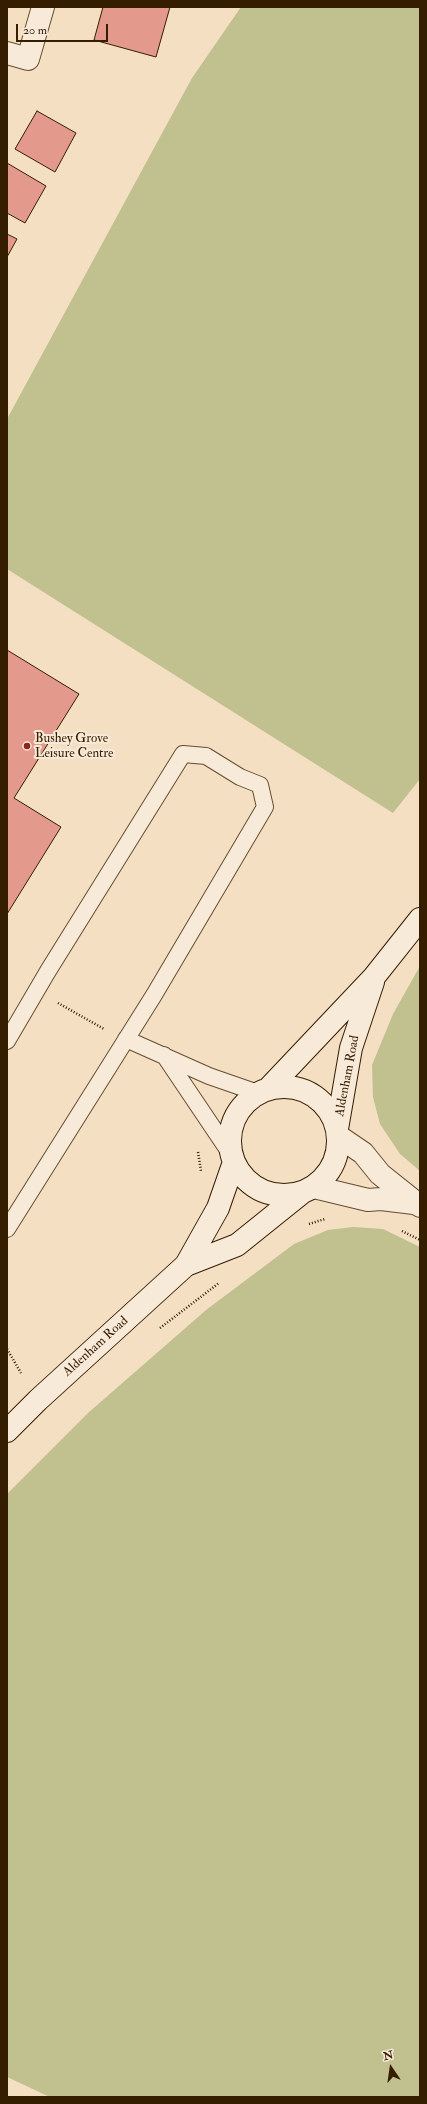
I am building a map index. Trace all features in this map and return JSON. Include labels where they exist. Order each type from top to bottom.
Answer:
[{"type":"main road","points":[[7,54],[28,59],[43,7]]},
{"type":"main road","name":"Aldenham Road","points":[[263,1091],[374,977],[420,919]]},
{"type":"main road","name":"Aldenham Road","points":[[338,1132],[351,1048],[374,977]]},
{"type":"main road","points":[[286,1087],[306,1091],[324,1104],[332,1116],[338,1132],[337,1155],[325,1178],[308,1190],[288,1196],[274,1195],[257,1189],[244,1178],[232,1158],[230,1132],[235,1116],[245,1103],[263,1091],[286,1087]]},
{"type":"main road","points":[[338,1132],[363,1153],[380,1174],[417,1204]]},
{"type":"main road","name":"Aldenham Road","points":[[7,1431],[38,1400],[186,1265],[218,1208],[232,1158]]},
{"type":"main road","points":[[308,1190],[368,1200],[381,1199],[417,1204]]},
{"type":"main road","name":"Aldenham Road","points":[[186,1265],[237,1244],[308,1190]]},
{"type":"lane","points":[[7,1041],[48,971],[183,754],[206,756],[240,777],[260,785],[265,807],[126,1040],[7,1229]]},
{"type":"lane","points":[[126,1040],[164,1054],[209,1076],[263,1091]]},
{"type":"lane","points":[[164,1054],[232,1158]]},
{"type":"path","points":[[57,1002],[90,1023],[126,1040]]},
{"type":"path","points":[[198,1150],[200,1175]]},
{"type":"path","points":[[7,1349],[21,1373]]},
{"type":"shaded area","points":[[241,7],[420,7],[420,779],[393,813],[7,569],[7,419],[192,78]]},
{"type":"shaded area","points":[[420,966],[420,1171],[400,1154],[380,1124],[373,1097],[372,1065],[393,1014]]},
{"type":"shaded area","points":[[353,1227],[383,1229],[420,1247],[420,2097],[50,2097],[7,2077],[7,1494],[88,1413],[206,1310],[294,1244],[328,1230]]},
{"type":"building","points":[[103,7],[170,7],[156,57],[94,40]]},
{"type":"building","points":[[37,111],[76,133],[55,172],[15,149]]},
{"type":"building","points":[[7,163],[46,186],[25,223],[7,213]]},
{"type":"building","points":[[7,234],[17,239],[7,257]]},
{"type":"building","name":"Bushey Grove Leisure Centre","points":[[7,650],[79,694],[14,798],[61,827],[7,914]]},
{"type":"place","name":"Bushey Grove Leisure Centre","points":[[27,746]]}]
